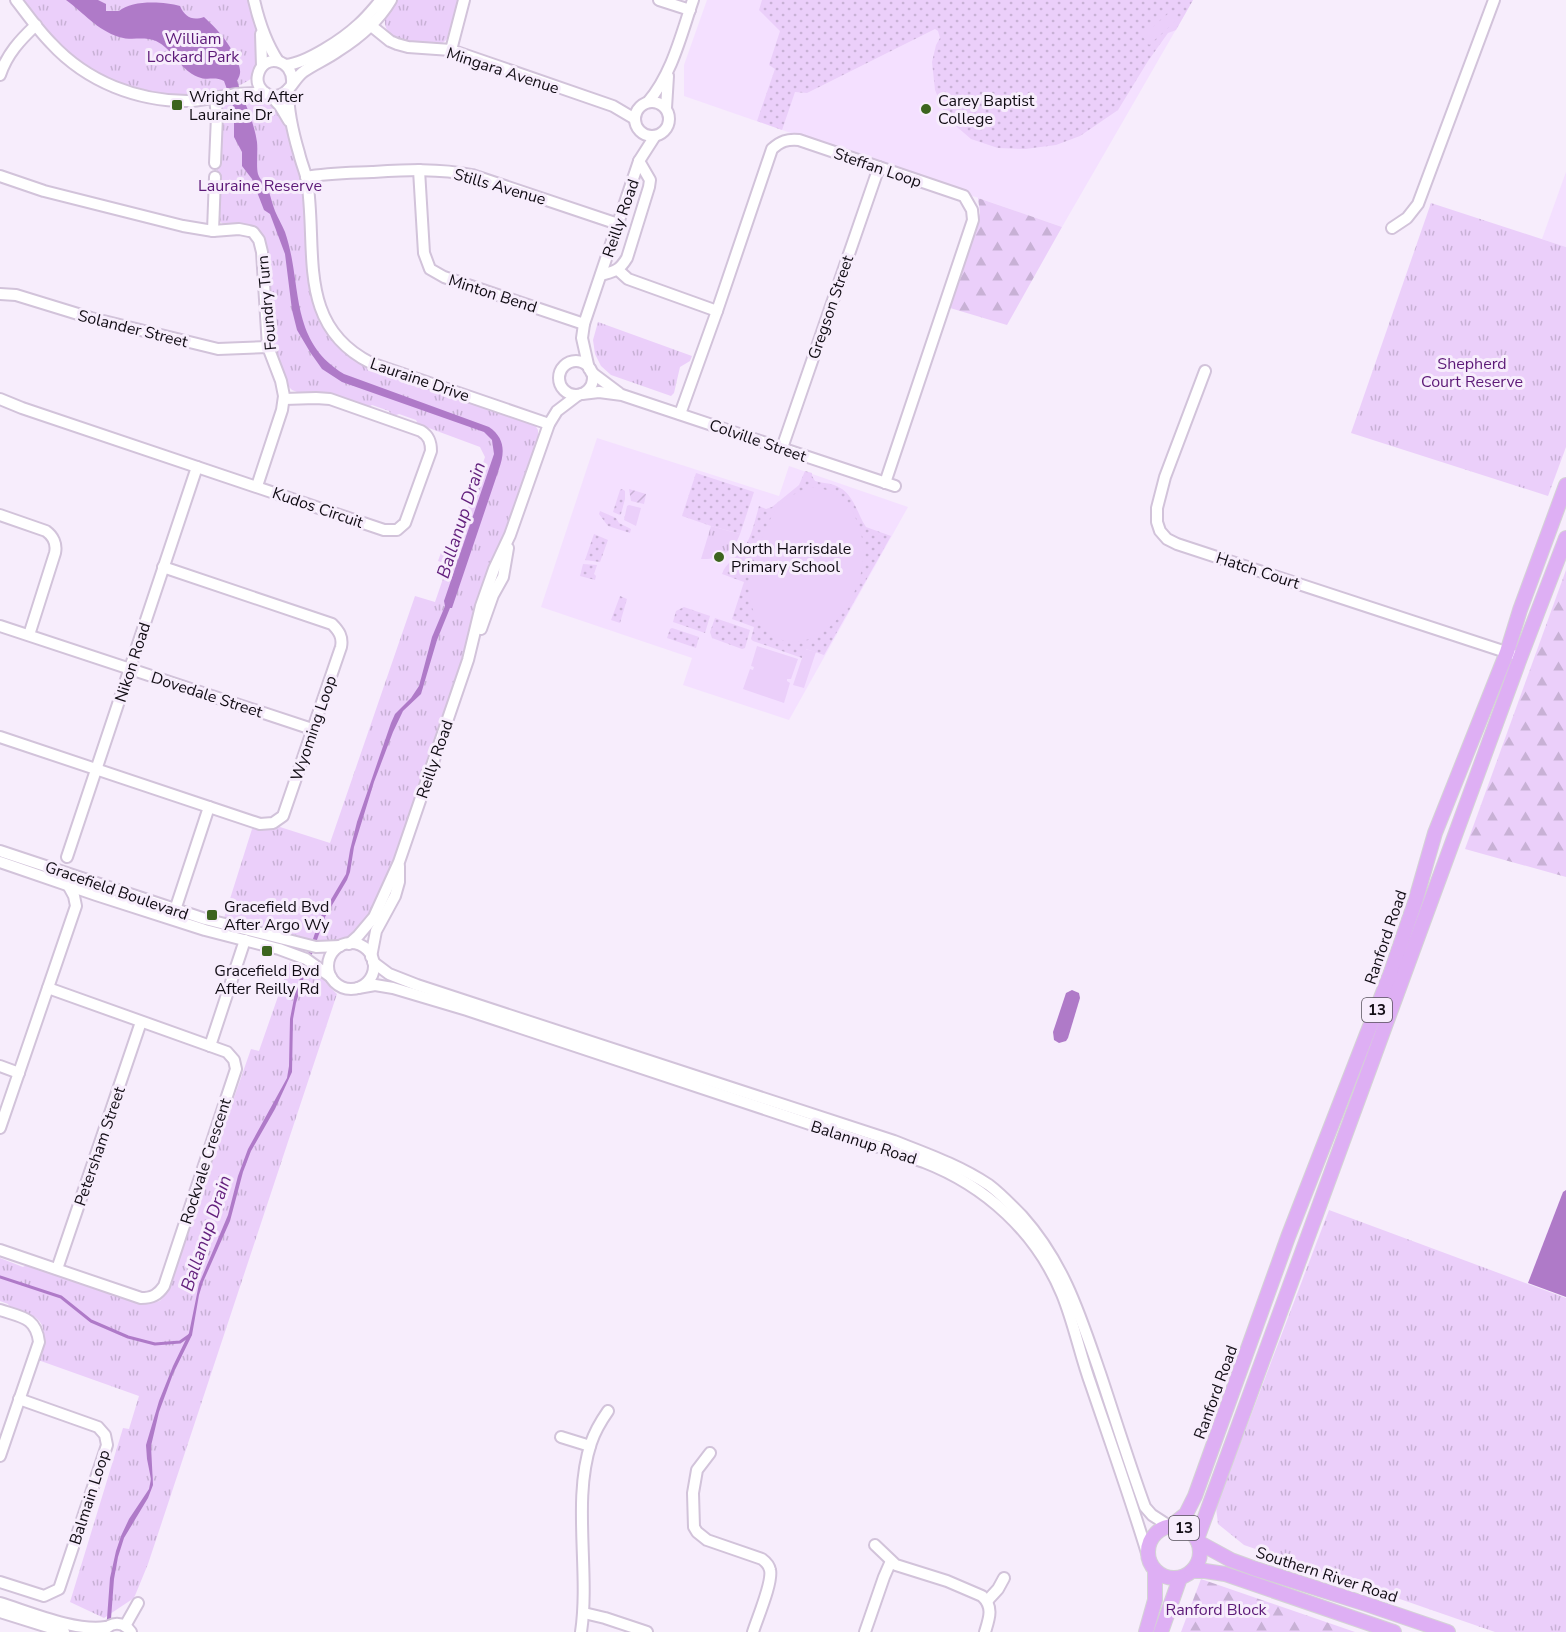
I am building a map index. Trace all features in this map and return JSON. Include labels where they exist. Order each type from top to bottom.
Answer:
[{"type":"main road","name":"Ranford Road","points":[[1170,1526],[1186,1514],[1195,1496],[1288,1237],[1391,972],[1436,834],[1507,652],[1566,485]]},
{"type":"main road","name":"Ranford Road","points":[[1197,1541],[1566,538]]},
{"type":"main road","name":"13","points":[[1147,1553],[1152,1537],[1161,1529],[1179,1526],[1186,1529],[1197,1541],[1200,1556],[1197,1564],[1186,1575],[1161,1632]]},
{"type":"main road","name":"Southern River Road","points":[[1197,1541],[1231,1560],[1253,1568],[1448,1632]]},
{"type":"main road","points":[[1146,1632],[1155,1600],[1155,1572],[1147,1553]]},
{"type":"main road","name":"Southern River Road","points":[[1186,1575],[1208,1571],[1225,1574],[1394,1632]]},
{"type":"main road","points":[[1155,1572],[1167,1578],[1186,1575]]},
{"type":"street","points":[[16,0],[50,42],[84,72],[117,88],[141,96],[191,101],[219,98],[240,92],[280,95],[308,69],[355,40],[381,0]]},
{"type":"street","points":[[254,0],[260,25],[262,66],[258,78],[260,86],[267,94]]},
{"type":"street","points":[[262,66],[270,62],[296,63],[313,55],[367,23],[391,0]]},
{"type":"street","points":[[451,50],[464,0]]},
{"type":"street","points":[[659,0],[691,5],[668,73],[657,92],[636,113],[636,124],[641,133],[645,135],[660,135],[668,128],[670,118],[666,108],[668,73]]},
{"type":"street","points":[[1392,228],[1407,218],[1418,204],[1494,0]]},
{"type":"street","name":"Mingara Avenue","points":[[367,23],[390,41],[402,46],[451,50],[613,106],[635,118]]},
{"type":"street","points":[[0,75],[5,61],[14,48],[36,25]]},
{"type":"street","points":[[260,25],[270,47],[291,71],[290,87]]},
{"type":"street","points":[[240,92],[258,78]]},
{"type":"street","name":"Lauraine Drive","points":[[290,87],[291,124],[306,177],[316,292],[319,307],[331,330],[355,354],[371,363],[549,424]]},
{"type":"street","name":"Lauraine Drive","points":[[267,94],[280,106],[291,124]]},
{"type":"street","points":[[215,163],[219,98]]},
{"type":"street","points":[[645,104],[657,103],[666,108]]},
{"type":"street","name":"Mingara Avenue","points":[[613,106],[645,104]]},
{"type":"street","name":"Reilly Road","points":[[600,275],[618,270],[627,258],[649,187],[650,180],[640,160],[641,133]]},
{"type":"street","name":"Reilly Road","points":[[590,370],[582,338],[584,324],[640,160],[655,136]]},
{"type":"street","name":"Steffan Loop","points":[[680,414],[772,149],[789,140],[799,140],[964,196],[972,210],[973,220],[890,484]]},
{"type":"street","name":"Gregson Street","points":[[782,448],[879,167]]},
{"type":"street","name":"Minton Bend","points":[[419,170],[423,253],[430,269],[444,277],[584,324]]},
{"type":"street","name":"Stills Avenue","points":[[306,177],[326,174],[442,170],[471,175],[618,224]]},
{"type":"street","name":"Foundry Turn","points":[[0,176],[44,191],[183,226],[213,231],[246,230],[253,232],[259,240],[262,252],[268,347],[281,381],[284,399]]},
{"type":"street","points":[[213,231],[215,177]]},
{"type":"street","points":[[618,270],[628,279],[717,311]]},
{"type":"street","name":"Solander Street","points":[[0,294],[25,297],[91,318],[218,349],[268,347]]},
{"type":"street","name":"Reilly Road","points":[[566,365],[582,338]]},
{"type":"street","points":[[572,362],[583,363],[590,370],[592,381],[590,387],[580,394],[566,392],[560,384],[560,372],[566,365],[572,362]]},
{"type":"street","name":"Colville Street","points":[[590,370],[622,395]]},
{"type":"street","name":"Hatch Court","points":[[1205,371],[1159,496],[1157,522],[1160,531],[1167,539],[1188,548],[1520,658]]},
{"type":"street","name":"Reilly Road","points":[[557,411],[560,384]]},
{"type":"street","name":"Colville Street","points":[[580,394],[599,392],[622,395],[890,484]]},
{"type":"street","name":"Reilly Road","points":[[345,945],[374,917],[399,862],[468,657],[477,641],[493,595],[503,577],[510,536],[549,424],[557,411],[580,394]]},
{"type":"street","name":"Kudos Circuit","points":[[0,399],[384,530],[397,530],[405,523],[431,451],[431,442],[426,435],[411,427],[330,399],[284,399]]},
{"type":"street","points":[[257,486],[284,399]]},
{"type":"street","name":"Nikon Road","points":[[67,857],[197,467]]},
{"type":"street","points":[[0,515],[46,531],[56,544],[56,553],[29,635]]},
{"type":"street","name":"Wyoming Loop","points":[[0,737],[260,824],[270,824],[283,816],[341,647],[342,641],[338,629],[332,624],[163,567]]},
{"type":"street","name":"Dovedale Street","points":[[0,626],[312,729]]},
{"type":"street","points":[[175,910],[209,807]]},
{"type":"street","name":"Gracefield Boulevard","points":[[0,851],[205,919],[316,947],[345,945]]},
{"type":"street","points":[[52,868],[67,857],[76,876]]},
{"type":"street","name":"Gracefield Boulevard","points":[[0,862],[205,930],[279,949],[301,957],[331,977]]},
{"type":"street","name":"Reilly Road","points":[[372,959],[376,931],[395,896],[399,882],[399,862]]},
{"type":"street","points":[[0,1128],[76,906],[68,885]]},
{"type":"street","points":[[76,906],[96,895]]},
{"type":"street","points":[[210,1046],[245,940]]},
{"type":"street","points":[[345,945],[362,946],[372,959],[372,975],[358,988],[343,988],[331,977],[329,959],[332,953],[345,945]]},
{"type":"street","name":"Balannup Road","points":[[372,959],[388,974],[417,985],[873,1140],[969,1184],[988,1198],[1014,1222],[1042,1256],[1062,1294],[1147,1553]]},
{"type":"street","name":"Balannup Road","points":[[358,988],[375,985],[393,988],[467,1010],[873,1140],[950,1162],[989,1185],[1007,1200],[1044,1243],[1059,1268],[1074,1300],[1145,1507],[1152,1515],[1170,1526]]},
{"type":"street","name":"Rockvale Crescent","points":[[0,1250],[141,1298],[153,1296],[159,1292],[164,1286],[235,1072],[236,1064],[227,1052],[48,988]]},
{"type":"street","name":"Petersham Street","points":[[57,1269],[141,1022]]},
{"type":"street","points":[[0,1066],[19,1072]]},
{"type":"street","points":[[0,1310],[30,1320],[38,1332],[39,1342],[0,1456]]},
{"type":"street","name":"Balmain Loop","points":[[0,1582],[44,1596],[59,1589],[107,1445],[106,1437],[98,1427],[20,1399]]},
{"type":"street","points":[[581,1632],[584,1613],[582,1503],[584,1481],[590,1446],[608,1411]]},
{"type":"street","points":[[561,1437],[590,1446]]},
{"type":"street","points":[[710,1453],[697,1470],[693,1493],[694,1527],[702,1537],[762,1559],[770,1568],[771,1578],[753,1632]]},
{"type":"street","points":[[875,1545],[896,1564],[977,1594],[987,1600],[990,1612],[985,1632]]},
{"type":"street","points":[[865,1632],[891,1561]]},
{"type":"street","points":[[987,1600],[998,1589],[1004,1578]]},
{"type":"street","points":[[0,1603],[66,1625],[105,1630],[117,1624],[128,1629],[138,1603]]},
{"type":"street","points":[[0,1611],[64,1632]]},
{"type":"street","points":[[584,1613],[647,1632]]},
{"type":"shaded area","points":[[66,0],[98,0],[106,4],[106,11],[119,11],[124,7],[139,3],[173,4],[180,6],[189,17],[196,19],[204,17],[213,25],[228,43],[234,54],[233,58],[239,66],[237,81],[256,134],[258,174],[268,190],[285,232],[300,310],[305,328],[314,345],[326,360],[344,374],[489,427],[501,441],[503,451],[452,608],[450,608],[437,640],[421,694],[403,711],[393,732],[374,782],[354,847],[350,872],[325,917],[303,980],[293,1019],[292,1072],[275,1109],[251,1151],[230,1221],[203,1282],[192,1335],[173,1374],[159,1412],[151,1446],[153,1485],[148,1498],[124,1538],[118,1557],[110,1632],[106,1632],[110,1578],[121,1536],[129,1519],[149,1489],[151,1479],[146,1445],[159,1401],[189,1333],[199,1284],[228,1215],[248,1149],[287,1078],[290,1019],[295,993],[320,918],[346,874],[357,822],[391,723],[395,714],[419,686],[432,637],[445,606],[444,601],[494,454],[492,440],[484,432],[342,382],[322,369],[297,330],[292,310],[285,254],[270,214],[264,210],[252,179],[242,166],[242,152],[234,137],[234,109],[224,81],[201,78],[192,74],[156,41],[124,38],[111,34],[97,26]]},
{"type":"shaded area","name":"Carey Baptist College","points":[[707,0],[1193,0],[1062,227],[684,96],[684,65]]},
{"type":"shaded area","points":[[1566,172],[1566,247],[1542,239]]},
{"type":"shaded area","name":"North Harrisdale Primary School","points":[[597,438],[779,496],[789,466],[908,507],[789,720],[683,685],[692,658],[541,607]]},
{"type":"shaded area","points":[[1072,990],[1079,993],[1080,998],[1068,1038],[1059,1043],[1054,1040],[1053,1032],[1066,993]]},
{"type":"shaded area","points":[[1566,1190],[1566,1297],[1528,1283],[1563,1192]]},
{"type":"green space","name":"William Lockard Park","points":[[22,0],[250,0],[256,36],[257,70],[249,80],[238,86],[193,95],[170,95],[124,85],[102,75],[63,49],[47,33]]},
{"type":"green space","points":[[396,0],[459,0],[446,40],[432,45],[415,44],[390,33],[386,27],[385,17]]},
{"type":"green space","points":[[762,0],[1193,0],[1176,30],[1168,33],[1118,110],[1080,136],[1056,145],[1025,149],[998,148],[971,139],[945,114],[935,90],[932,62],[940,38],[935,29],[807,93],[795,92],[782,130],[757,121],[775,69],[769,65],[780,31],[759,10]]},
{"type":"green space","points":[[1170,12],[1177,20],[1149,45],[1142,36]]},
{"type":"green space","name":"Lauraine Reserve","points":[[262,97],[273,104],[287,128],[304,196],[313,301],[321,322],[335,342],[365,365],[535,425],[538,430],[538,439],[391,869],[373,910],[364,921],[351,936],[328,945],[301,940],[224,918],[252,829],[280,827],[330,843],[415,596],[435,602],[448,564],[438,561],[443,547],[453,551],[485,457],[480,447],[418,424],[416,420],[399,414],[391,415],[389,411],[372,405],[367,408],[297,392],[288,386],[275,353],[272,338],[266,248],[261,236],[256,229],[249,226],[223,224],[218,219],[217,163],[219,163],[222,109],[233,101]]},
{"type":"green space","points":[[978,198],[1062,227],[1007,325],[950,308],[980,213]]},
{"type":"green space","name":"Shepherd Court Reserve","points":[[1431,203],[1566,247],[1566,447],[1548,496],[1351,433]]},
{"type":"green space","points":[[598,322],[692,356],[690,361],[680,367],[674,393],[671,396],[611,375],[601,366],[595,354],[593,340]]},
{"type":"green space","points":[[805,471],[812,473],[815,481],[841,488],[854,503],[866,527],[891,536],[824,655],[806,649],[802,658],[751,639],[754,627],[732,619],[744,582],[722,574],[726,566],[747,543],[759,506],[766,509],[772,507],[799,485]]},
{"type":"green space","points":[[696,473],[754,492],[740,534],[682,516]]},
{"type":"green space","points":[[810,487],[832,492],[849,506],[860,531],[863,561],[852,596],[834,623],[822,633],[794,642],[773,636],[762,626],[751,605],[749,591],[752,571],[768,523],[789,497]]},
{"type":"green space","points":[[622,489],[625,491],[625,499],[620,515],[613,512]]},
{"type":"green space","points":[[629,489],[646,494],[644,504],[631,501]]},
{"type":"green space","points":[[629,505],[641,508],[636,526],[624,520]]},
{"type":"green space","points":[[600,511],[616,518],[619,523],[631,529],[630,533],[608,526],[599,514]]},
{"type":"green space","points":[[711,526],[740,534],[730,550],[714,558],[701,559]]},
{"type":"green space","points":[[594,534],[608,540],[600,562],[585,560]]},
{"type":"green space","points":[[583,564],[597,565],[595,580],[580,576]]},
{"type":"green space","points":[[1566,570],[1566,877],[1465,849]]},
{"type":"green space","points":[[620,596],[627,599],[620,623],[611,620]]},
{"type":"green space","points":[[684,607],[710,616],[705,633],[673,622],[676,611]]},
{"type":"green space","points":[[715,618],[750,630],[745,648],[742,649],[712,638],[710,632]]},
{"type":"green space","points":[[672,628],[699,637],[696,648],[667,638]]},
{"type":"green space","points":[[757,646],[798,659],[791,679],[787,679],[790,683],[784,703],[743,689],[750,669],[753,670],[754,667],[751,666]]},
{"type":"green space","points":[[805,649],[816,652],[804,688],[793,685]]},
{"type":"green space","points":[[290,962],[307,967],[320,975],[337,994],[148,1564],[134,1598],[104,1618],[70,1602],[123,1428],[129,1429],[139,1396],[38,1360],[44,1336],[42,1325],[33,1316],[10,1308],[8,1304],[0,1301],[0,1258],[23,1267],[28,1264],[143,1304],[160,1301],[165,1295],[251,1049],[259,1051]]},
{"type":"green space","points":[[1329,1210],[1566,1298],[1566,1632],[1495,1632],[1244,1545],[1218,1524],[1216,1507]]},
{"type":"green space","name":"Ranford Block","points":[[1201,1579],[1355,1632],[1181,1632]]},
{"type":"waterway","points":[[0,1277],[61,1297],[91,1321],[128,1337],[155,1344],[180,1342],[190,1335]]},
{"type":"place","name":"Wright Rd After Lauraine Dr","points":[[177,105]]},
{"type":"place","name":"Carey Baptist College","points":[[926,109]]},
{"type":"place","name":"North Harrisdale Primary School","points":[[719,557]]},
{"type":"place","name":"Gracefield Bvd After Argo Wy","points":[[212,915]]},
{"type":"place","name":"Gracefield Bvd After Reilly Rd","points":[[267,951]]},
{"type":"water label","name":"Ballanup Drain","points":[[461,520]]},
{"type":"water label","name":"Ballanup Drain","points":[[206,1233]]}]
